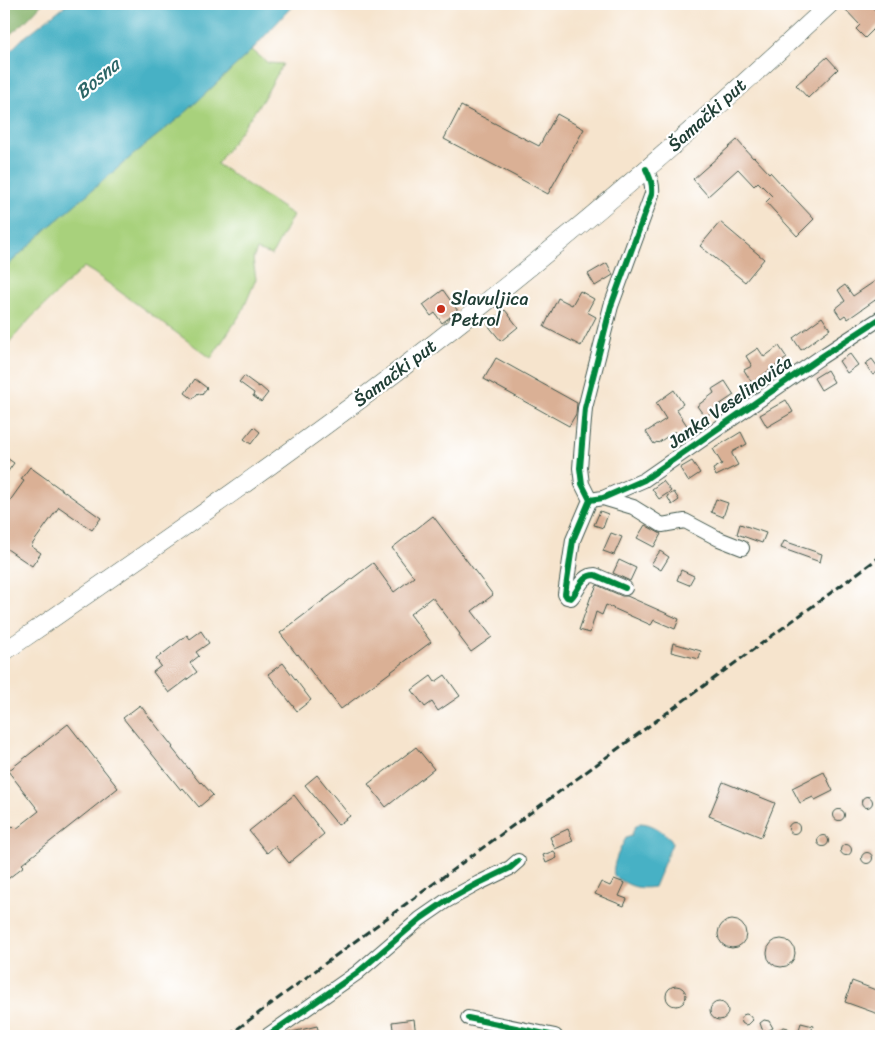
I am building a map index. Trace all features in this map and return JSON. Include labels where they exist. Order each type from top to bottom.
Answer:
[{"type":"main road","name":"Šamački put","points":[[4,652],[290,452],[437,341],[563,240],[646,169],[830,4]]},
{"type":"street","points":[[646,169],[653,186],[652,194],[611,306],[585,408],[580,468],[582,484],[597,499],[633,508],[662,525],[685,521],[719,539],[742,548]]},
{"type":"street","name":"Janka Veselinovića","points":[[597,499],[644,480],[881,318]]},
{"type":"street","points":[[597,499],[573,540],[565,594],[571,598],[574,596],[580,583],[590,575],[625,588]]},
{"type":"street","points":[[268,1036],[357,973],[420,919],[446,900],[510,868],[518,861]]},
{"type":"street","points":[[468,1018],[555,1036]]},
{"type":"green space","points":[[4,4],[42,4],[24,23],[4,39]]},
{"type":"green space","points":[[252,50],[268,63],[283,64],[262,101],[217,164],[293,215],[272,255],[257,250],[253,259],[256,279],[242,312],[211,358],[84,267],[31,318],[4,348],[4,269],[50,226],[185,113]]},
{"type":"water","name":"Bosna","points":[[67,4],[294,4],[252,50],[185,113],[50,226],[4,269],[4,57],[22,39]]},
{"type":"water","points":[[640,823],[653,826],[671,839],[672,844],[654,887],[642,888],[632,886],[614,876],[613,872],[615,862],[626,838],[631,836],[635,827]]},
{"type":"building","points":[[848,4],[869,4],[875,10],[881,4],[881,22],[865,38],[856,29],[860,25],[844,8]]},
{"type":"building","points":[[827,57],[838,69],[808,98],[796,85]]},
{"type":"building","points":[[461,106],[539,146],[557,114],[584,129],[548,194],[444,139]]},
{"type":"building","points":[[737,140],[814,219],[797,236],[766,202],[772,196],[758,182],[754,186],[738,169],[708,196],[693,179]]},
{"type":"building","points":[[720,222],[764,259],[745,282],[700,246]]},
{"type":"building","points":[[607,263],[613,275],[595,286],[588,274]]},
{"type":"building","points":[[881,277],[881,296],[848,319],[845,315],[841,318],[835,309],[845,301],[838,290],[845,285],[853,296]]},
{"type":"building","name":"Slavuljica Petrol","points":[[443,290],[458,311],[442,323],[435,313],[431,316],[423,305]]},
{"type":"building","points":[[580,291],[594,299],[587,312],[596,317],[581,346],[544,327],[558,298],[572,305]]},
{"type":"building","points":[[505,310],[518,327],[501,341],[487,324]]},
{"type":"building","points":[[822,317],[830,329],[801,350],[793,338]]},
{"type":"building","points":[[779,346],[787,358],[752,383],[744,370],[752,366],[746,356],[758,348],[764,357]]},
{"type":"building","points":[[850,354],[858,365],[847,373],[839,361]]},
{"type":"building","points":[[496,358],[577,403],[576,414],[569,426],[484,379]]},
{"type":"building","points":[[872,359],[880,370],[873,375],[865,364]]},
{"type":"building","points":[[827,370],[834,382],[821,390],[814,378]]},
{"type":"building","points":[[244,376],[268,393],[261,402],[253,396],[254,393],[239,382]]},
{"type":"building","points":[[195,379],[207,388],[201,395],[198,393],[193,399],[185,393]]},
{"type":"building","points":[[725,381],[734,395],[705,417],[697,406],[714,393],[712,389]]},
{"type":"building","points":[[674,390],[683,404],[676,409],[688,427],[677,434],[675,431],[654,444],[646,432],[666,419],[656,403]]},
{"type":"building","points":[[786,400],[793,412],[767,427],[760,415]]},
{"type":"building","points":[[254,427],[260,432],[251,444],[244,439]]},
{"type":"building","points":[[741,432],[747,444],[732,452],[738,465],[716,476],[713,469],[722,464],[713,449]]},
{"type":"building","points":[[4,456],[14,463],[4,477]]},
{"type":"building","points":[[692,461],[700,473],[688,481],[680,468]]},
{"type":"building","points":[[30,467],[101,518],[92,530],[59,507],[31,546],[41,553],[32,566],[4,547],[4,509],[24,481],[21,479]]},
{"type":"building","points":[[663,481],[671,491],[659,499],[652,489]]},
{"type":"building","points":[[674,492],[679,500],[672,505],[667,496]]},
{"type":"building","points":[[716,499],[728,503],[723,517],[711,512]]},
{"type":"building","points":[[600,511],[608,514],[603,528],[594,525]]},
{"type":"building","points":[[433,516],[493,595],[472,611],[492,637],[471,652],[432,597],[410,614],[431,642],[341,709],[280,633],[373,563],[394,592],[414,577],[392,548]]},
{"type":"building","points":[[740,524],[766,533],[762,543],[737,534]]},
{"type":"building","points":[[645,525],[661,534],[654,547],[637,538]]},
{"type":"building","points":[[611,533],[622,537],[614,555],[603,551]]},
{"type":"building","points":[[784,541],[822,554],[820,562],[781,548]]},
{"type":"building","points":[[660,551],[669,557],[661,570],[651,564]]},
{"type":"building","points":[[619,560],[636,568],[630,581],[613,573]]},
{"type":"building","points":[[681,570],[694,576],[689,585],[677,580]]},
{"type":"building","points":[[597,585],[679,619],[675,629],[654,620],[651,625],[606,605],[602,615],[596,612],[590,633],[579,630]]},
{"type":"building","points":[[201,631],[209,643],[196,652],[199,656],[190,663],[197,672],[169,693],[153,672],[161,666],[156,659],[187,635],[190,639]]},
{"type":"building","points":[[673,643],[701,651],[699,659],[671,652]]},
{"type":"building","points":[[283,663],[311,700],[297,711],[268,674]]},
{"type":"building","points":[[445,675],[460,696],[438,711],[432,702],[425,707],[412,690],[431,676],[435,682]]},
{"type":"building","points":[[140,705],[200,783],[213,795],[199,807],[183,788],[181,790],[123,718]]},
{"type":"building","points":[[68,724],[118,788],[22,864],[24,866],[4,882],[4,833],[13,826],[16,829],[39,811],[8,771]]},
{"type":"building","points":[[416,747],[434,769],[386,807],[368,784]]},
{"type":"building","points":[[824,772],[833,791],[815,800],[813,797],[800,803],[792,788]]},
{"type":"building","points":[[317,775],[350,816],[338,825],[305,785]]},
{"type":"building","points":[[723,782],[775,803],[761,837],[709,816]]},
{"type":"building","points":[[294,795],[324,834],[289,863],[275,846],[267,853],[249,831]]},
{"type":"building","points":[[867,796],[873,802],[867,808],[861,802]]},
{"type":"building","points":[[839,809],[845,815],[839,821],[833,815]]},
{"type":"building","points":[[794,822],[800,828],[794,834],[788,828]]},
{"type":"building","points":[[568,829],[573,841],[555,849],[550,837]]},
{"type":"building","points":[[823,835],[829,841],[823,847],[817,841]]},
{"type":"building","points":[[846,844],[852,850],[846,856],[840,850]]},
{"type":"building","points":[[554,851],[557,858],[546,863],[543,855]]},
{"type":"building","points":[[867,852],[873,858],[867,864],[861,858]]},
{"type":"building","points":[[614,879],[625,883],[619,896],[627,899],[624,906],[595,894],[601,882],[610,886]]},
{"type":"building","points":[[732,920],[742,924],[746,934],[742,944],[732,948],[722,944],[718,934],[722,924]]},
{"type":"building","points":[[781,939],[791,943],[795,953],[791,963],[781,967],[771,963],[767,953],[771,943]]},
{"type":"building","points":[[852,981],[881,992],[881,1015],[845,1002]]},
{"type":"building","points":[[676,986],[683,989],[686,996],[683,1003],[676,1006],[669,1003],[666,996],[669,989]]},
{"type":"building","points":[[719,1002],[725,1005],[728,1011],[725,1017],[719,1020],[713,1017],[710,1011],[713,1005]]},
{"type":"building","points":[[746,1014],[753,1020],[745,1025],[742,1023],[741,1018]]},
{"type":"building","points":[[414,1019],[416,1036],[394,1036],[392,1022]]},
{"type":"building","points":[[764,1020],[769,1021],[773,1028],[767,1031],[762,1029],[760,1023]]},
{"type":"building","points":[[801,1023],[813,1026],[810,1036],[798,1033]]},
{"type":"building","points":[[317,1026],[320,1036],[288,1036],[288,1033]]},
{"type":"building","points":[[784,1027],[788,1028],[791,1032],[788,1036],[780,1036],[778,1030]]},
{"type":"railway","points":[[228,1036],[881,556]]},
{"type":"cycle path","points":[[625,588],[595,575],[586,577],[571,598],[565,594],[573,540],[590,500],[582,484],[580,468],[585,408],[611,306],[652,194],[652,184],[646,169]]},
{"type":"cycle path","points":[[590,500],[603,498],[644,480],[821,357],[881,318]]},
{"type":"cycle path","points":[[267,1036],[357,973],[420,919],[446,901],[510,868],[518,861]]},
{"type":"cycle path","points":[[468,1018],[555,1036]]},
{"type":"place","name":"Slavuljica Petrol","points":[[441,309]]}]
